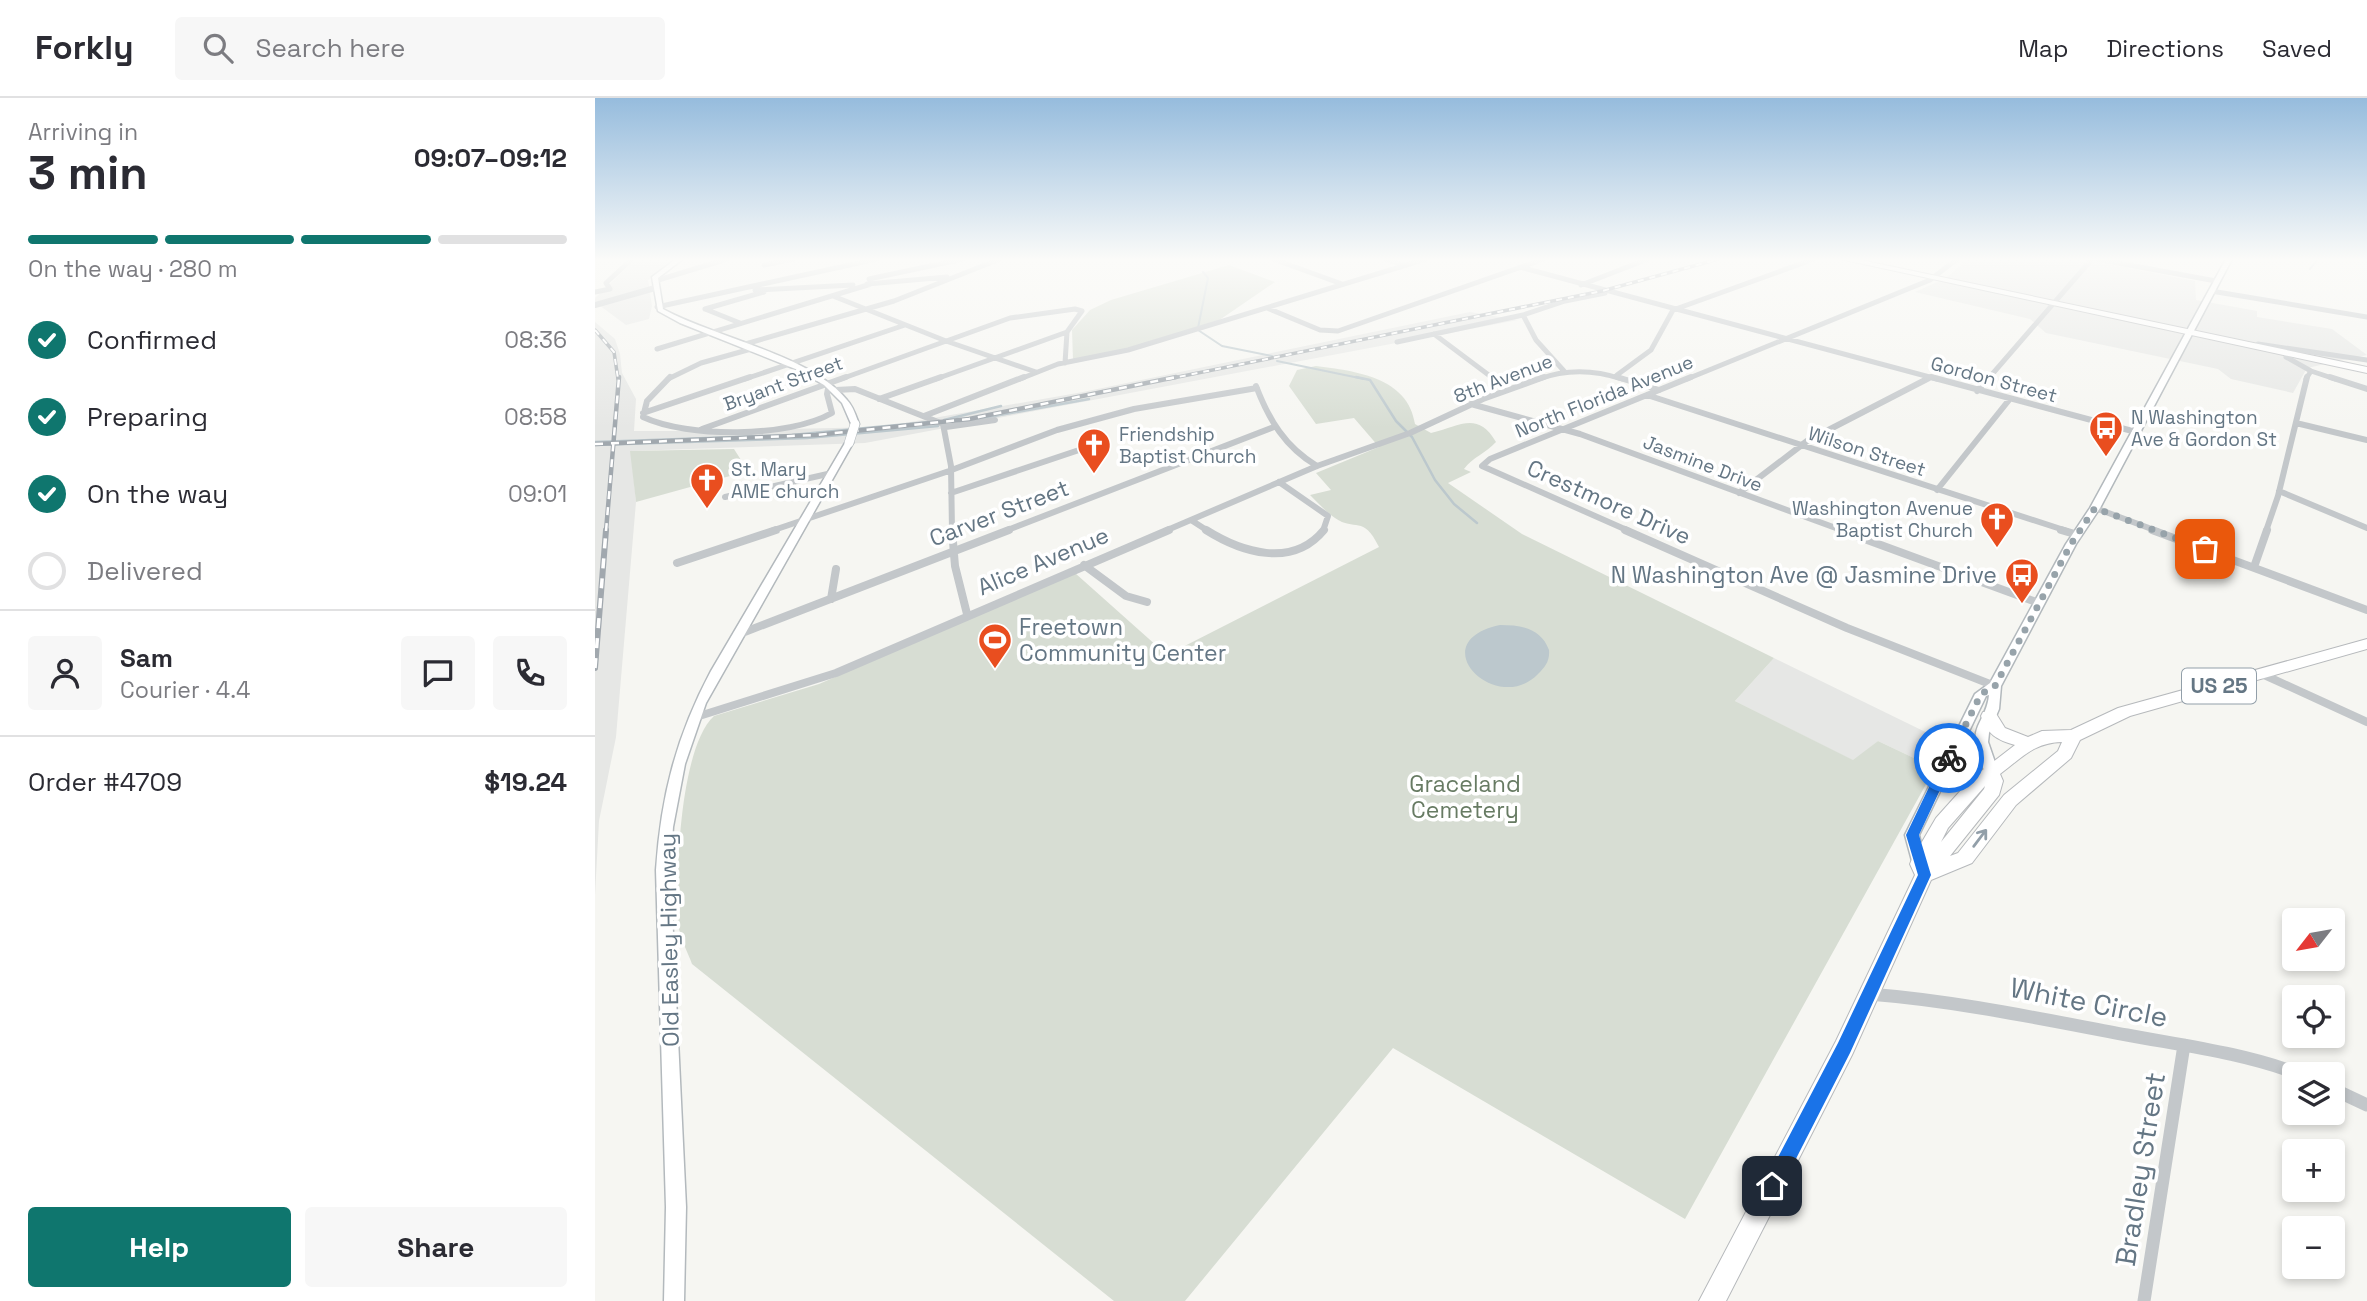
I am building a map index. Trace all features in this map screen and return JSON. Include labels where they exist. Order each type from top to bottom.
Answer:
[{"type":"highway","points":[[2102,315],[2366,372]]},
{"type":"highway","points":[[2282,354],[2345,365],[2366,372]]},
{"type":"highway","name":"US 25","points":[[1991,771],[2029,743],[2042,737],[2073,736],[2124,712],[2367,644]]},
{"type":"highway","points":[[1989,716],[1992,727],[1998,733],[2029,743]]},
{"type":"highway","name":"US 25","points":[[1922,870],[1965,858],[2010,800],[2065,754],[2073,736]]},
{"type":"highway","points":[[1712,1301],[1844,1048],[1922,870],[1993,791],[1991,771]]},
{"type":"main road","points":[[669,315],[829,383]]},
{"type":"main road","points":[[1922,870],[1912,835],[1981,694],[1995,686],[2199,315]]},
{"type":"main road","name":"Old Easley Highway","points":[[674,1301],[676,1207],[663,870],[673,782],[706,693],[849,443],[855,424],[846,401],[829,383]]},
{"type":"main road","points":[[1991,771],[1980,749],[1979,738],[1997,701],[1995,686]]},
{"type":"street","points":[[720,315],[740,323]]},
{"type":"street","points":[[657,349],[767,315]]},
{"type":"street","points":[[742,345],[846,315]]},
{"type":"street","points":[[882,315],[1036,372]]},
{"type":"street","name":"Bryant Street","points":[[702,429],[1024,315]]},
{"type":"street","name":"Bryant Street","points":[[1067,332],[1080,315]]},
{"type":"street","points":[[924,416],[1036,372],[1128,350],[1243,315]]},
{"type":"street","points":[[1284,315],[1320,330],[1338,331],[1383,315]]},
{"type":"street","points":[[1397,342],[1522,315]]},
{"type":"street","points":[[1523,315],[1536,340],[1564,371]]},
{"type":"street","points":[[1617,375],[1651,350],[1670,315]]},
{"type":"street","name":"Gordon Street","points":[[1692,315],[2136,432]]},
{"type":"street","name":"North Florida Avenue","points":[[1483,464],[1561,429],[1843,315]]},
{"type":"street","points":[[1977,391],[2045,315]]},
{"type":"street","points":[[643,414],[905,325]]},
{"type":"street","points":[[879,399],[1067,332],[1065,363]]},
{"type":"street","points":[[1434,334],[1508,389]]},
{"type":"street","points":[[2258,344],[2367,360]]},
{"type":"street","points":[[751,349],[687,369],[661,382],[649,392],[644,419],[702,429],[785,428],[822,421],[832,413],[827,394],[829,383]]},
{"type":"street","points":[[2282,354],[2311,370],[2367,389]]},
{"type":"street","points":[[2254,567],[2279,491],[2305,380],[2311,370]]},
{"type":"street","name":"8th Avenue","points":[[1407,434],[1508,389],[1564,371],[1617,375]]},
{"type":"street","points":[[1617,375],[1659,390]]},
{"type":"street","points":[[1739,493],[1801,446],[1929,378]]},
{"type":"street","points":[[677,564],[949,471],[1029,439],[1090,419],[1256,387],[1274,427],[1289,449],[1317,466]]},
{"type":"street","points":[[837,390],[855,389],[944,425],[995,420]]},
{"type":"street","name":"Wilson Street","points":[[1647,395],[2078,535]]},
{"type":"street","points":[[1937,490],[2009,400]]},
{"type":"street","name":"Jasmine Drive","points":[[1471,404],[1561,429],[2039,603]]},
{"type":"street","points":[[2296,423],[2367,440]]},
{"type":"street","points":[[944,425],[951,493],[953,551],[957,582],[967,614]]},
{"type":"street","name":"Carver Street","points":[[737,635],[1274,427]]},
{"type":"street","name":"Alice Avenue","points":[[696,718],[836,673],[967,614],[1317,466],[1407,434]]},
{"type":"street","points":[[951,493],[1097,444]]},
{"type":"street","name":"Crestmore Drive","points":[[1483,464],[1483,467],[1496,474],[1847,628],[1995,686]]},
{"type":"street","points":[[725,497],[832,473]]},
{"type":"street","points":[[1191,520],[1227,544],[1251,553],[1271,554],[1305,544],[1323,532],[1328,516],[1322,509],[1279,482]]},
{"type":"street","points":[[2279,491],[2367,528]]},
{"type":"street","points":[[2095,508],[2367,610]]},
{"type":"street","points":[[1084,565],[1126,596],[1147,602]]},
{"type":"street","points":[[831,599],[836,569]]},
{"type":"street","points":[[2262,674],[2367,722]]},
{"type":"street","name":"White Circle","points":[[1868,994],[1915,997],[1995,1009],[2240,1056],[2282,1069]]},
{"type":"street","name":"Bradley Street","points":[[2144,1301],[2183,1045]]},
{"type":"street","points":[[2345,1095],[2367,1105]]},
{"type":"shaded area","points":[[613,315],[650,315],[649,319],[626,325]]},
{"type":"shaded area","points":[[1455,315],[1489,315],[1518,320],[865,443],[631,451],[636,502],[616,737],[599,821],[595,895],[595,322],[615,339],[622,373],[636,399],[634,431],[882,427],[1083,392]]},
{"type":"shaded area","points":[[2014,315],[2257,315],[2332,329],[2367,355],[2307,368],[2293,393],[2231,379],[2218,369],[2046,333],[2030,319]]},
{"type":"shaded area","points":[[1500,625],[1536,632],[1549,650],[1548,661],[1543,669],[1521,685],[1504,687],[1487,682],[1474,672],[1466,659],[1466,646],[1477,634]]},
{"type":"shaded area","points":[[1774,658],[1948,743],[1935,768],[1878,741],[1854,761],[1735,701]]},
{"type":"green space","points":[[1085,315],[1227,315],[1218,321],[1130,349],[1073,360],[1072,330]]},
{"type":"green space","name":"Graceland Cemetery","points":[[1316,366],[1363,374],[1391,386],[1410,408],[1415,424],[1431,433],[1467,423],[1482,426],[1496,442],[1464,469],[1471,472],[1448,483],[1522,534],[1774,658],[1735,701],[1853,760],[1878,741],[1935,768],[1685,1219],[1393,1048],[1185,1301],[1114,1301],[692,964],[679,929],[678,908],[679,849],[686,785],[702,732],[714,716],[819,684],[1075,573],[1167,655],[1379,547],[1363,527],[1335,518],[1310,495],[1331,490],[1316,473],[1379,447],[1354,418],[1316,424],[1289,386],[1297,370]]},
{"type":"green space","points":[[734,449],[748,471],[636,502],[630,451]]},
{"type":"waterway","points":[[1198,328],[1201,315]]},
{"type":"waterway","points":[[1198,330],[1222,346],[1272,356]]},
{"type":"waterway","points":[[1277,361],[1364,379]]},
{"type":"waterway","points":[[1356,377],[1370,380],[1396,421],[1412,437],[1435,480],[1454,504],[1477,523]]},
{"type":"waterway","points":[[967,421],[1089,399]]},
{"type":"waterway","points":[[944,420],[1001,406]]},
{"type":"waterway","points":[[595,442],[792,435],[929,422]]},
{"type":"waterway","points":[[595,445],[807,438],[938,426]]},
{"type":"railway","points":[[1168,379],[1483,315]]},
{"type":"railway","points":[[595,330],[614,352],[618,379]]},
{"type":"railway","points":[[613,443],[619,377]]},
{"type":"railway","points":[[613,443],[816,435],[969,419],[1176,377]]},
{"type":"railway","points":[[595,444],[613,443]]},
{"type":"railway","points":[[606,531],[613,443]]},
{"type":"railway","points":[[595,668],[606,530]]},
{"type":"way so far","points":[[1949,758],[1981,694],[1995,686],[2071,544],[2095,508],[2205,549]]},
{"type":"place","name":"N Washington Ave & Gordon St","points":[[2106,458]]},
{"type":"place","name":"Friendship Baptist Church","points":[[1094,475]]},
{"type":"place","name":"St. Mary AME church","points":[[707,510]]},
{"type":"place","name":"Washington Avenue Baptist Church","points":[[1997,549]]},
{"type":"place","name":"N Washington Ave @ Jasmine Drive","points":[[2022,605]]},
{"type":"place","name":"Freetown Community Center","points":[[995,670]]},
{"type":"route","points":[[1772,1186],[1844,1048],[1905,911],[1924,875],[1912,835],[1949,758]]}]
